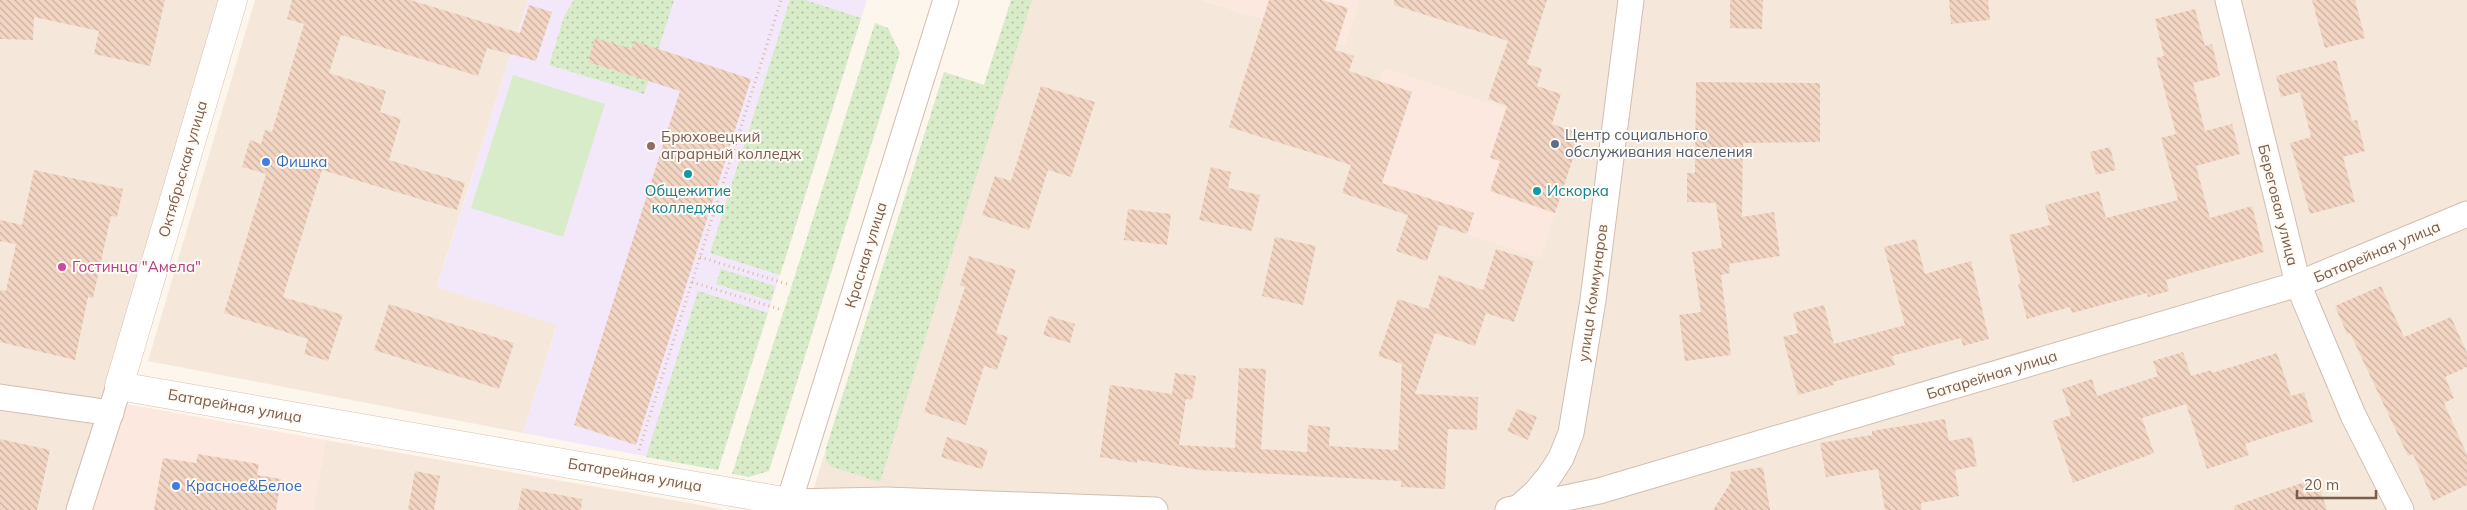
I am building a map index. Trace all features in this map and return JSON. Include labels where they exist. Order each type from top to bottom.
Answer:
[{"type":"street","name":"Октябрьская улица","points":[[79,510],[111,413],[233,0]]},
{"type":"street","name":"Красная улица","points":[[788,506],[946,0]]},
{"type":"street","name":"улица Коммунаров","points":[[1513,509],[1536,492],[1550,475],[1571,433],[1593,300],[1631,0]]},
{"type":"street","name":"Береговая улица","points":[[2228,0],[2298,284],[2353,415],[2401,510]]},
{"type":"street","name":"Батарейная улица","points":[[1513,509],[1599,501],[2298,284],[2467,214]]},
{"type":"street","name":"Батарейная улица","points":[[119,386],[788,506],[887,500],[1155,510]]},
{"type":"street","points":[[0,396],[111,413]]},
{"type":"path","points":[[639,452],[781,0]]},
{"type":"path","points":[[700,257],[787,284]]},
{"type":"path","points":[[692,282],[779,309]]},
{"type":"shaded area","points":[[0,0],[219,0],[101,400],[0,385]]},
{"type":"shaded area","points":[[255,0],[528,0],[437,286],[557,324],[523,433],[148,361]]},
{"type":"shaded area","name":"Брюховецкий аграрный колледж","points":[[528,0],[867,0],[718,470],[523,433],[557,325],[437,287]]},
{"type":"shaded area","points":[[1011,0],[1202,0],[1345,45],[1359,0],[2467,0],[2467,510],[807,510],[944,72],[984,85]]},
{"type":"shaded area","points":[[1202,0],[1359,0],[1345,45]]},
{"type":"shaded area","points":[[1384,68],[1581,134],[1540,258],[1342,193]]},
{"type":"shaded area","points":[[126,404],[325,440],[313,510],[93,510]]},
{"type":"shaded area","points":[[0,410],[119,428],[93,510],[0,510]]},
{"type":"shaded area","points":[[325,440],[701,505],[722,510],[313,510]]},
{"type":"green space","points":[[574,0],[674,0],[644,94],[549,65],[565,14]]},
{"type":"green space","points":[[790,0],[805,0],[861,18],[780,275],[710,253]]},
{"type":"green space","points":[[1011,0],[1032,0],[880,482],[832,467],[826,461],[826,448],[944,72],[984,85]]},
{"type":"green space","points":[[875,23],[888,28],[900,53],[769,471],[749,477],[732,474]]},
{"type":"green space","points":[[513,75],[605,104],[563,237],[471,208]]},
{"type":"green space","points":[[721,269],[775,286],[771,301],[716,284]]},
{"type":"green space","points":[[698,291],[768,313],[718,470],[646,457]]},
{"type":"building","points":[[0,0],[165,0],[150,66],[94,54],[99,31],[34,17],[33,40],[0,39]]},
{"type":"building","points":[[292,0],[410,0],[520,33],[529,5],[552,12],[536,61],[487,48],[478,76],[341,35],[329,73],[386,91],[380,112],[401,119],[389,160],[465,183],[457,210],[322,170],[283,297],[343,315],[328,361],[304,354],[308,339],[224,313],[266,174],[242,167],[250,140],[261,144],[265,130],[272,132],[304,24],[287,19]]},
{"type":"building","points":[[1269,0],[1322,0],[1348,8],[1335,50],[1354,56],[1349,71],[1412,92],[1382,183],[1474,213],[1467,234],[1439,225],[1427,261],[1396,251],[1408,215],[1342,193],[1351,165],[1229,127]]},
{"type":"building","points":[[1394,0],[1547,0],[1527,64],[1542,69],[1537,86],[1561,94],[1552,124],[1581,134],[1555,213],[1490,191],[1500,161],[1490,158],[1507,106],[1488,99],[1508,41],[1394,5]]},
{"type":"building","points":[[1730,0],[1763,0],[1762,29],[1730,28]]},
{"type":"building","points":[[1949,0],[1988,0],[1990,20],[1951,24]]},
{"type":"building","points":[[2312,0],[2355,0],[2365,38],[2325,48]]},
{"type":"building","points":[[2195,9],[2205,46],[2212,44],[2220,76],[2193,83],[2205,131],[2232,124],[2240,154],[2196,166],[2210,218],[2252,206],[2264,252],[2166,280],[2169,291],[2148,297],[2147,293],[2072,313],[2070,307],[2027,319],[2018,284],[2021,283],[2009,235],[2050,225],[2045,205],[2099,191],[2106,218],[2178,200],[2161,138],[2176,134],[2156,58],[2164,56],[2155,19]]},
{"type":"building","name":"Общежитие колледжа","points":[[595,38],[632,49],[634,41],[751,79],[636,445],[574,425],[680,91],[588,62]]},
{"type":"building","points":[[2336,60],[2352,121],[2357,120],[2365,151],[2343,157],[2355,202],[2310,214],[2290,143],[2311,137],[2300,92],[2281,97],[2276,76]]},
{"type":"building","points":[[1696,82],[1820,83],[1820,142],[1743,143],[1742,217],[1774,212],[1780,256],[1729,264],[1730,273],[1721,275],[1731,355],[1685,361],[1679,315],[1701,312],[1692,252],[1722,248],[1716,203],[1687,202],[1687,173],[1695,173]]},
{"type":"building","points":[[1041,86],[1095,102],[1071,177],[1048,170],[1029,230],[982,215],[995,176],[1011,181]]},
{"type":"building","points":[[2110,147],[2116,170],[2096,175],[2090,152]]},
{"type":"building","points":[[1211,167],[1231,172],[1228,188],[1260,195],[1252,231],[1199,220]]},
{"type":"building","points":[[34,170],[123,189],[117,217],[111,216],[93,298],[88,297],[75,360],[0,342],[0,290],[6,291],[16,244],[0,241],[0,220],[22,225]]},
{"type":"building","points":[[1128,209],[1171,214],[1167,245],[1124,240]]},
{"type":"building","points":[[1275,237],[1316,246],[1303,305],[1262,296]]},
{"type":"building","points":[[1916,239],[1925,274],[1971,261],[1989,339],[1963,346],[1961,338],[1892,356],[1895,365],[1833,382],[1834,385],[1798,395],[1783,337],[1798,333],[1793,313],[1824,305],[1834,344],[1905,325],[1884,247]]},
{"type":"building","points":[[1496,249],[1534,261],[1514,322],[1486,313],[1475,346],[1435,333],[1415,394],[1478,397],[1477,430],[1448,429],[1445,489],[1401,487],[1401,481],[1200,470],[1137,460],[1137,463],[1100,457],[1110,385],[1172,394],[1175,373],[1196,376],[1192,400],[1186,399],[1179,445],[1235,448],[1239,368],[1266,369],[1261,449],[1307,452],[1308,425],[1330,427],[1329,446],[1398,450],[1402,364],[1378,356],[1398,299],[1428,309],[1439,275],[1483,290]]},
{"type":"building","points":[[969,256],[1016,270],[996,333],[1008,337],[997,370],[984,366],[966,425],[924,412],[965,287],[960,285]]},
{"type":"building","points":[[2381,286],[2404,337],[2451,317],[2467,353],[2467,367],[2445,377],[2454,398],[2444,403],[2467,455],[2467,485],[2433,501],[2413,454],[2408,456],[2350,333],[2347,334],[2335,306]]},
{"type":"building","points":[[389,304],[514,343],[499,389],[374,350]]},
{"type":"building","points":[[1049,316],[1075,324],[1070,343],[1043,335]]},
{"type":"building","points":[[2183,352],[2191,376],[2211,370],[2212,373],[2277,353],[2291,396],[2304,392],[2313,422],[2245,444],[2249,455],[2207,469],[2186,404],[2142,418],[2154,453],[2073,483],[2052,421],[2071,415],[2062,389],[2092,379],[2097,396],[2158,376],[2153,361]]},
{"type":"building","points":[[1517,409],[1537,417],[1528,440],[1507,431]]},
{"type":"building","points":[[1945,419],[1949,441],[1972,437],[1977,466],[1955,470],[1959,496],[1921,503],[1922,510],[1885,510],[1878,469],[1826,477],[1820,443],[1872,435],[1872,431]]},
{"type":"building","points":[[947,437],[988,450],[982,469],[941,457]]},
{"type":"building","points":[[0,439],[50,450],[37,510],[0,510]]},
{"type":"building","points":[[198,454],[259,464],[257,475],[281,479],[276,510],[154,510],[163,458],[196,463]]},
{"type":"building","points":[[1763,467],[1770,510],[1713,510],[1731,482],[1730,472]]},
{"type":"building","points":[[415,471],[440,476],[434,510],[408,510]]},
{"type":"building","points":[[2316,478],[2327,510],[2235,510],[2234,506]]},
{"type":"building","points":[[522,488],[582,499],[581,510],[518,510]]},
{"type":"place","name":"Центр социального обслуживания населения","points":[[1555,144]]},
{"type":"place","name":"Брюховецкий аграрный колледж","points":[[651,146]]},
{"type":"place","name":"Фишка","points":[[266,162]]},
{"type":"place","name":"Общежитие колледжа","points":[[688,174]]},
{"type":"place","name":"Искорка","points":[[1537,191]]},
{"type":"place","name":"Гостинца \"Амела\"","points":[[62,267]]},
{"type":"place","name":"Красное&Белое","points":[[176,486]]}]
